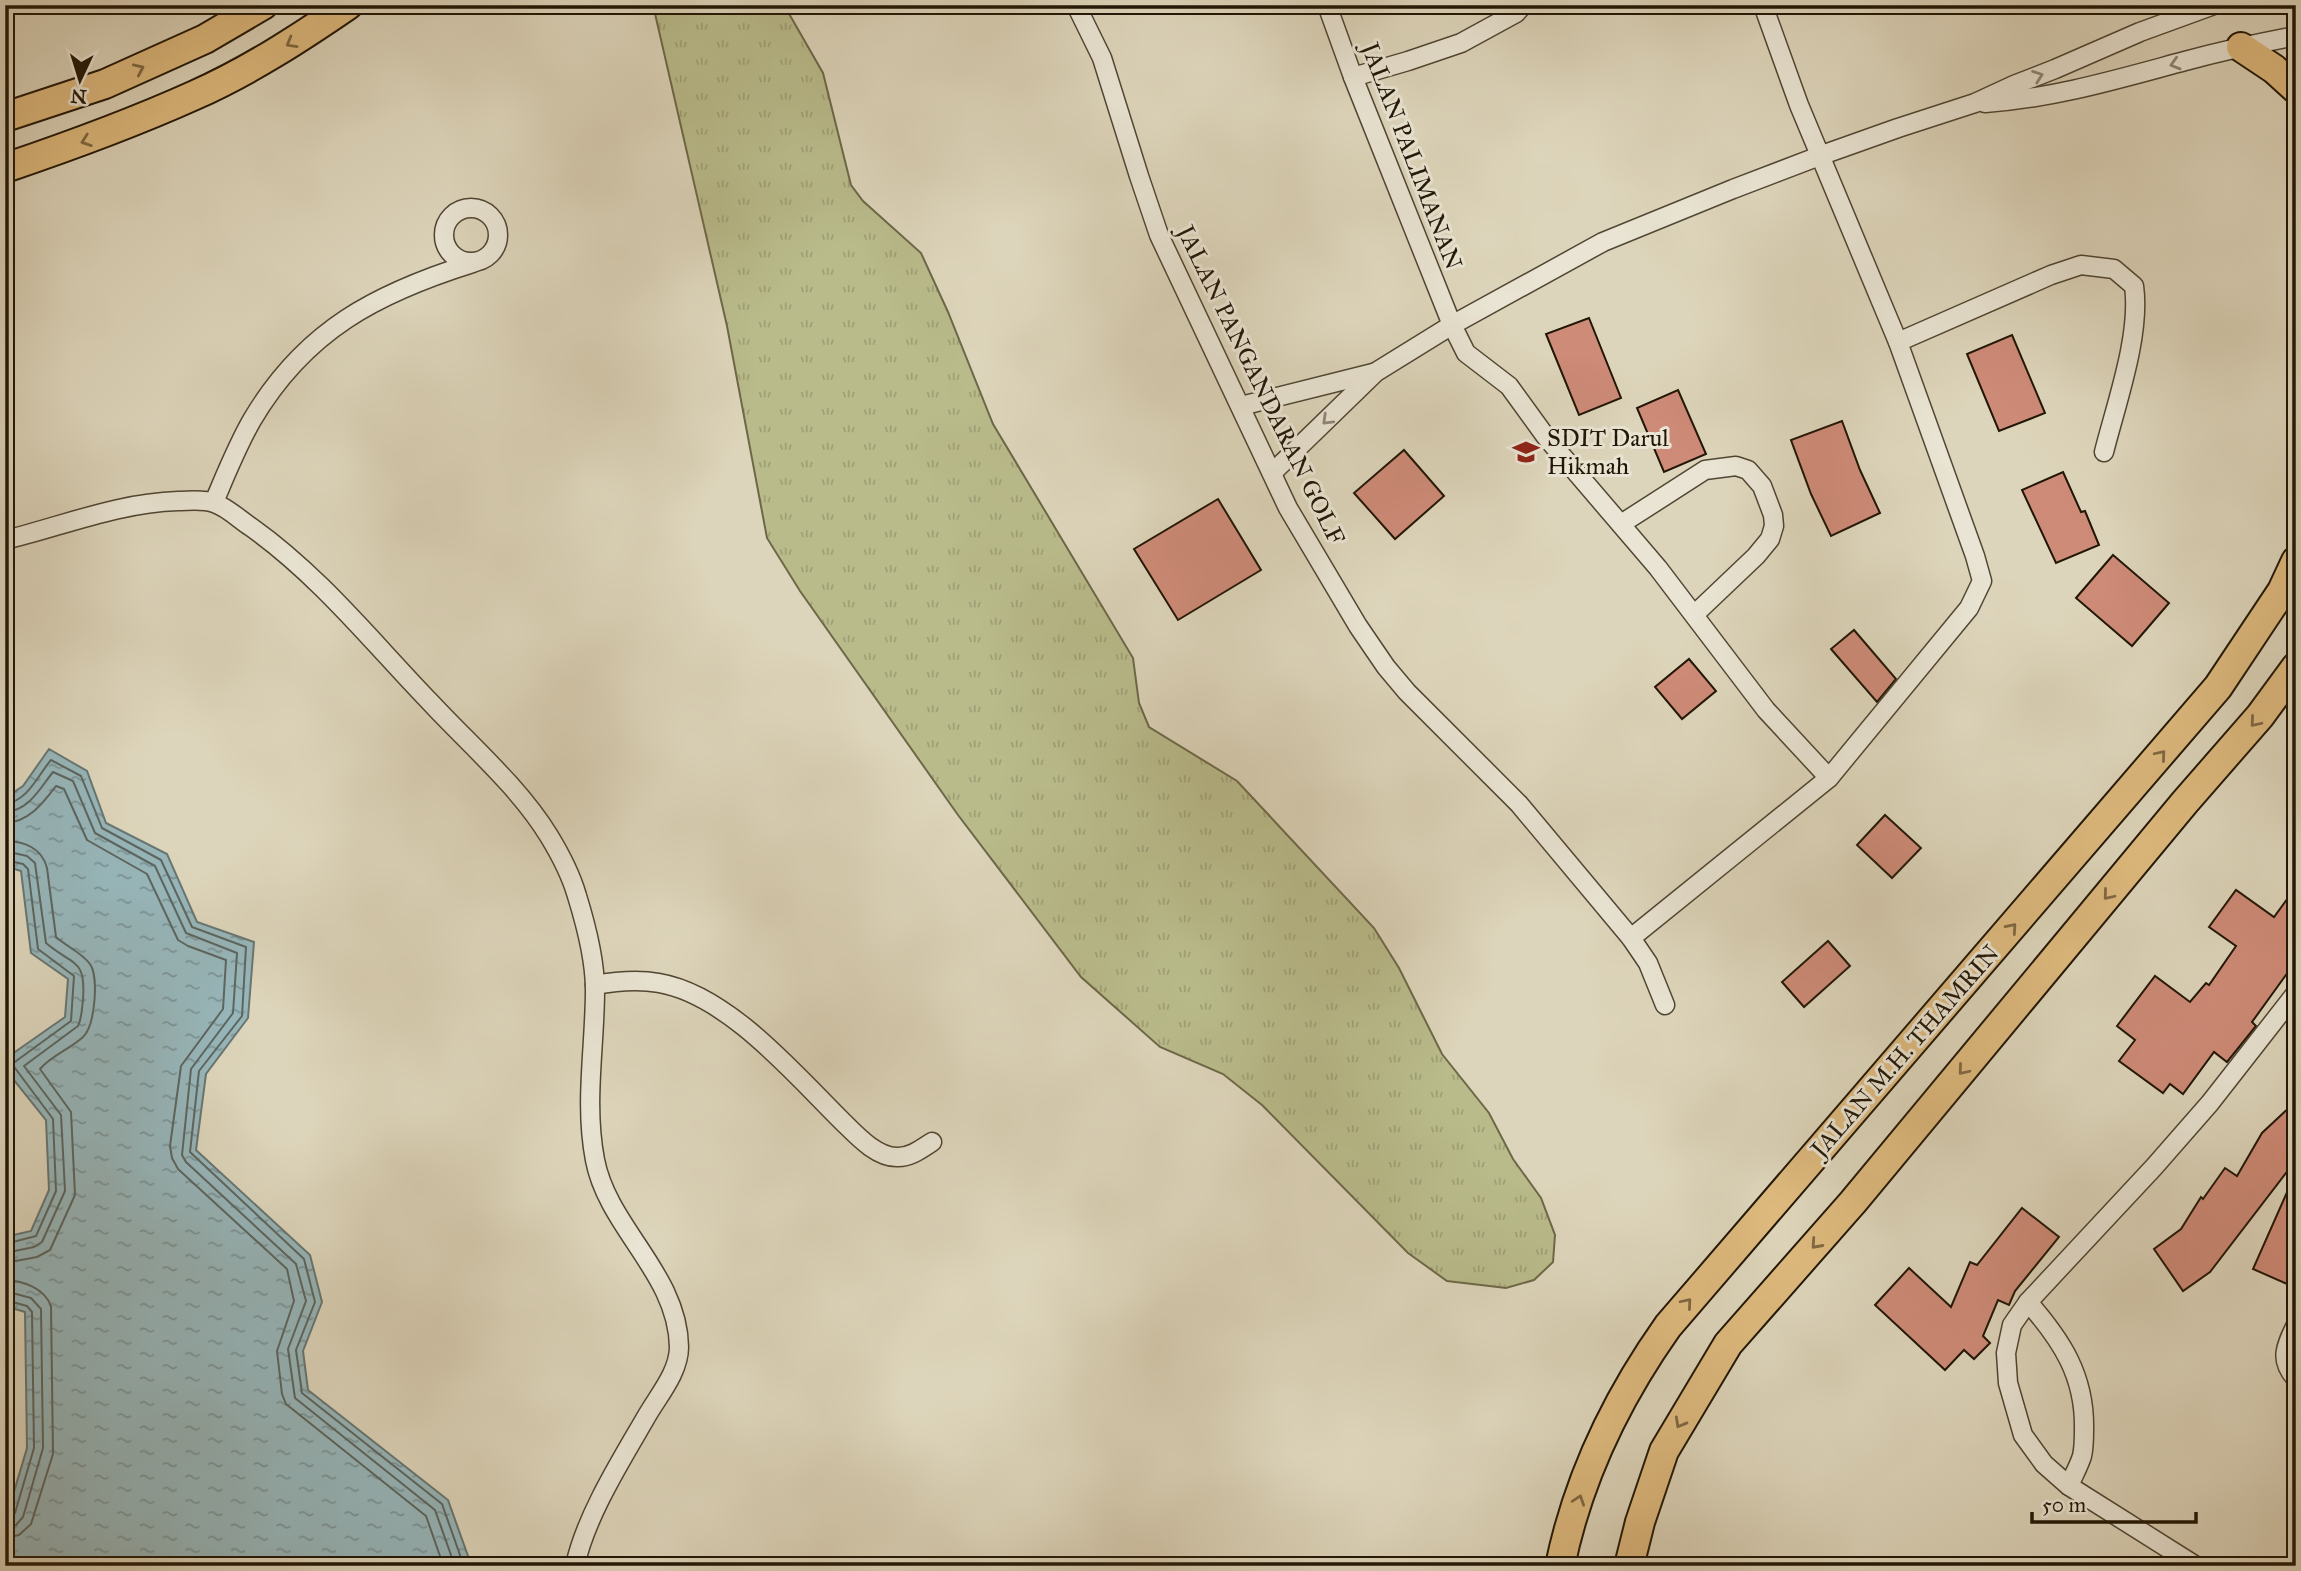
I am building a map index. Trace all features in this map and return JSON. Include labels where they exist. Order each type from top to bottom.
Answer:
[{"type":"main road","points":[[5,117],[105,84],[205,39],[263,5]]},
{"type":"main road","points":[[5,168],[97,137],[198,94],[295,41],[348,5]]},
{"type":"main road","points":[[2241,47],[2274,69],[2296,89]]},
{"type":"main road","name":"JALAN M.H. THAMRIN","points":[[1560,1566],[1566,1538],[1591,1465],[1613,1412],[1668,1326],[2218,687],[2281,591],[2296,561]]},
{"type":"main road","points":[[1629,1566],[1640,1522],[1664,1451],[1728,1344],[1853,1202],[2185,802],[2260,716],[2296,667]]},
{"type":"street","name":"JALAN PANGANDARAN GOLF","points":[[1076,5],[1102,58],[1160,235],[1307,542],[1386,667],[1407,692],[1519,804],[1632,938],[1650,967],[1665,1005]]},
{"type":"street","name":"JALAN PALIMANAN","points":[[1327,5],[1451,325],[1466,353],[1509,386],[1546,437],[1695,614],[1766,710],[1829,778]]},
{"type":"street","points":[[1353,77],[1461,43],[1516,13],[1523,5]]},
{"type":"street","points":[[1632,938],[1829,778],[1969,608],[1982,581],[1898,342],[1799,105],[1763,5]]},
{"type":"street","points":[[1272,473],[1376,372],[1451,325],[1602,242],[1822,155],[1975,103],[2140,32],[2214,5]]},
{"type":"street","points":[[1975,103],[2043,97],[2104,84],[2241,47],[2296,36]]},
{"type":"street","points":[[214,502],[251,421],[277,381],[312,343],[371,303],[435,275],[473,263]]},
{"type":"street","points":[[1898,342],[2051,275],[2081,265],[2114,270],[2134,286],[2137,306],[2124,375],[2104,452]]},
{"type":"street","points":[[1241,406],[1376,372]]},
{"type":"street","points":[[1621,524],[1705,470],[1736,466],[1748,470],[1762,486],[1773,515],[1774,526],[1770,539],[1695,614]]},
{"type":"street","points":[[5,540],[51,529],[101,511],[135,504],[214,502],[268,539],[321,585],[477,749],[548,834],[577,893],[588,938],[595,985],[589,1084],[595,1162],[604,1189],[668,1299],[679,1348],[674,1371],[622,1460],[591,1522],[575,1566]]},
{"type":"street","points":[[595,985],[620,981],[660,983],[698,997],[744,1025],[867,1146],[896,1158],[914,1154],[932,1142]]},
{"type":"street","points":[[2196,1566],[2069,1486],[2044,1464],[2023,1435],[2008,1383],[2006,1353],[2012,1325],[2028,1302],[2202,1112],[2296,993]]},
{"type":"street","points":[[2028,1302],[2047,1324],[2078,1376],[2084,1406],[2082,1455],[2069,1486]]},
{"type":"street","points":[[2296,1325],[2285,1355],[2288,1370],[2296,1379]]},
{"type":"green space","points":[[653,5],[784,5],[823,73],[851,185],[863,201],[921,253],[993,424],[1133,658],[1139,703],[1149,727],[1237,781],[1374,928],[1399,968],[1442,1054],[1489,1113],[1513,1159],[1541,1198],[1555,1235],[1553,1262],[1534,1280],[1506,1288],[1447,1281],[1408,1253],[1262,1105],[1223,1074],[1160,1047],[1081,977],[958,815],[800,591],[767,538],[727,326]]},
{"type":"water","points":[[49,749],[87,771],[106,823],[167,854],[197,922],[254,942],[248,1018],[206,1074],[196,1150],[310,1255],[322,1302],[303,1351],[308,1390],[448,1500],[468,1556],[465,1566],[5,1566],[5,1522],[27,1448],[25,1312],[5,1306],[5,1237],[31,1231],[49,1190],[46,1120],[5,1069],[5,1059],[65,1017],[68,979],[31,953],[21,871],[5,866],[5,798],[23,786]]},
{"type":"building","points":[[1589,318],[1621,398],[1579,415],[1546,334]]},
{"type":"building","points":[[2012,335],[2045,413],[1999,431],[1967,354]]},
{"type":"building","points":[[1678,390],[1706,454],[1664,472],[1637,408]]},
{"type":"building","points":[[1842,421],[1880,513],[1831,536],[1811,494],[1791,440]]},
{"type":"building","points":[[1404,450],[1444,496],[1395,539],[1354,493]]},
{"type":"building","points":[[2063,472],[2081,512],[2085,511],[2099,545],[2056,563],[2022,490]]},
{"type":"building","points":[[1218,499],[1261,570],[1178,620],[1134,549]]},
{"type":"building","points":[[2113,555],[2169,603],[2132,646],[2076,598]]},
{"type":"building","points":[[1854,630],[1896,679],[1877,702],[1831,649]]},
{"type":"building","points":[[1689,659],[1716,691],[1682,719],[1655,687]]},
{"type":"building","points":[[1885,815],[1921,848],[1892,878],[1857,845]]},
{"type":"building","points":[[2296,887],[2296,961],[2252,1022],[2256,1026],[2227,1062],[2214,1052],[2183,1094],[2170,1084],[2163,1093],[2119,1061],[2135,1040],[2117,1026],[2155,976],[2190,1002],[2206,983],[2209,985],[2236,946],[2209,927],[2236,890],[2274,917]]},
{"type":"building","points":[[1828,941],[1850,966],[1804,1007],[1782,982]]},
{"type":"building","points":[[2296,1101],[2296,1160],[2210,1272],[2183,1291],[2154,1249],[2181,1229],[2201,1197],[2203,1199],[2225,1168],[2237,1176],[2262,1133]]},
{"type":"building","points":[[2296,1172],[2296,1288],[2253,1269]]},
{"type":"building","points":[[2022,1208],[2059,1237],[2015,1291],[2009,1305],[1998,1300],[1983,1336],[1990,1343],[1974,1359],[1964,1350],[1945,1370],[1875,1305],[1909,1268],[1951,1307],[1970,1262],[1977,1265]]},
{"type":"place","name":"SDIT Darul Hikmah","points":[[1526,452]]}]
